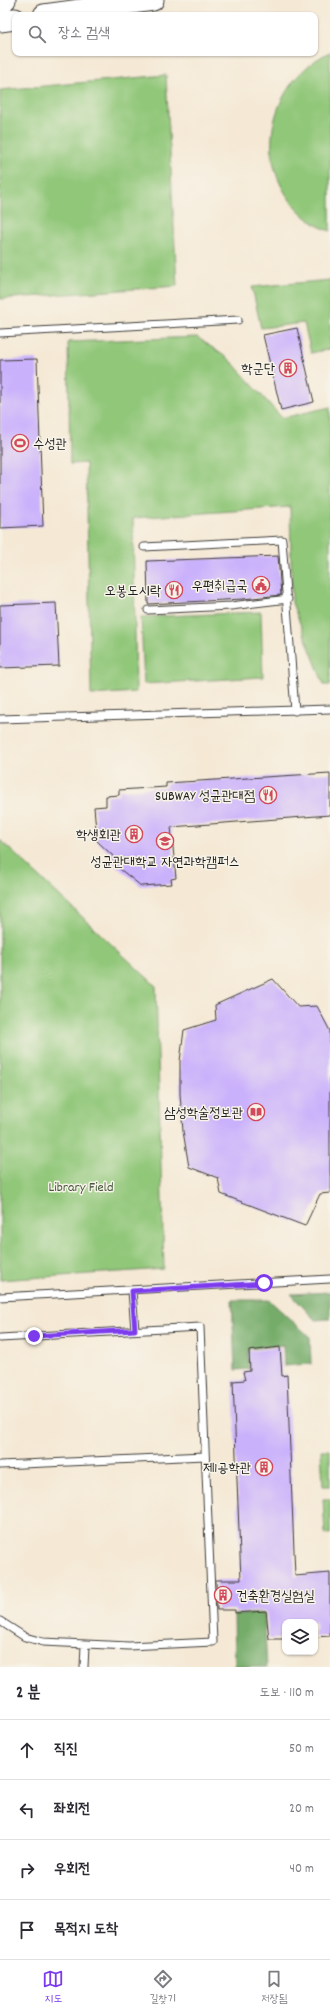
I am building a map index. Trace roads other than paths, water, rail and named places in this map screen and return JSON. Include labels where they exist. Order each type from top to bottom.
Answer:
[{"type":"street","points":[[0,1],[5,0]]},
{"type":"street","points":[[66,12],[154,0]]},
{"type":"street","points":[[0,21],[12,19]]},
{"type":"lane","points":[[0,333],[238,320]]},
{"type":"lane","points":[[144,547],[282,540],[288,599],[295,710]]},
{"type":"lane","points":[[148,610],[231,606],[288,599]]},
{"type":"lane","points":[[0,719],[330,710]]},
{"type":"lane","points":[[0,1297],[330,1280]]},
{"type":"lane","points":[[132,1291],[135,1330]]},
{"type":"lane","points":[[0,1338],[200,1326],[213,1642],[129,1646],[43,1642],[25,1637],[0,1621]]},
{"type":"lane","points":[[0,1465],[205,1456]]},
{"type":"lane","points":[[84,1645],[84,1667]]},
{"type":"place","name":"학군단","points":[[288,368]]},
{"type":"place","name":"수성관","points":[[20,443]]},
{"type":"place","name":"우편취급국","points":[[261,585]]},
{"type":"place","name":"오봉도시락","points":[[174,590]]},
{"type":"place","name":"SUBWAY 성균관대점","points":[[268,795]]},
{"type":"place","name":"학생회관","points":[[134,834]]},
{"type":"place","name":"성균관대학교 자연과학캠퍼스","points":[[165,841]]},
{"type":"place","name":"삼성학술정보관","points":[[256,1112]]},
{"type":"place","name":"제1공학관","points":[[264,1467]]},
{"type":"place","name":"건축환경실험실","points":[[223,1595]]},
{"type":"park label","name":"Library Field","points":[[81,1186]]}]
